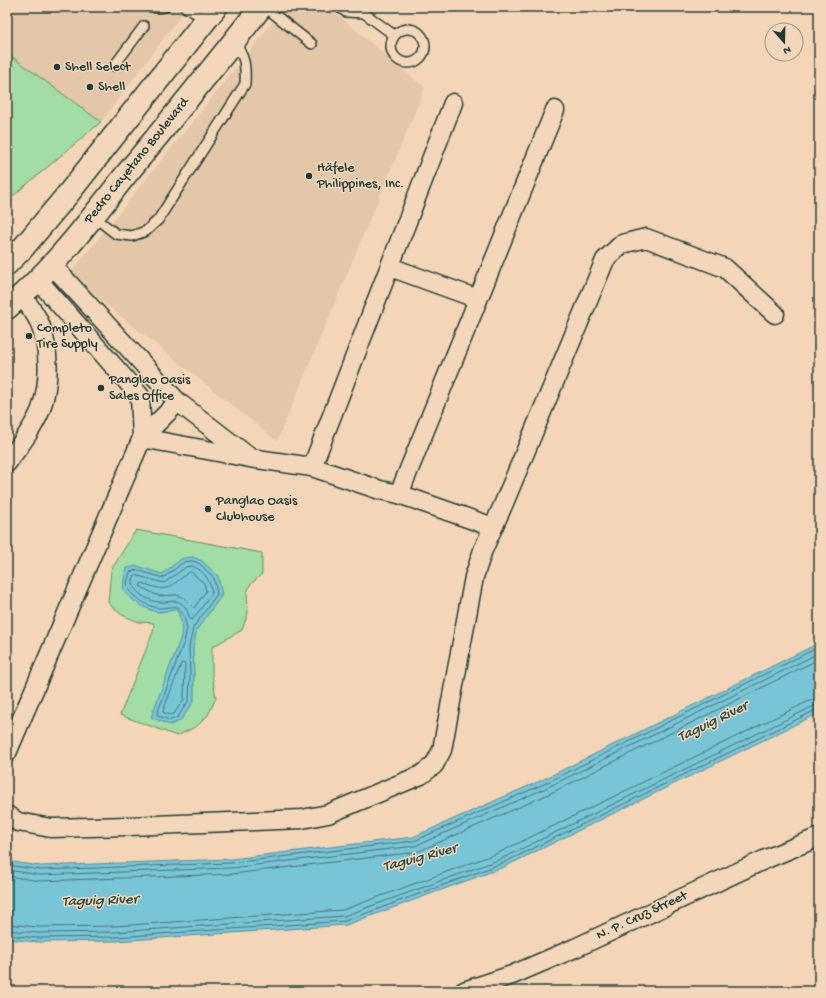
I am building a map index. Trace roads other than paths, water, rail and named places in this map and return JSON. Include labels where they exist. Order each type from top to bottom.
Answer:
[{"type":"main road","name":"Pedro Cayetano Boulevard","points":[[14,302],[45,272],[93,216],[261,7]]},
{"type":"main road","points":[[7,264],[22,249],[68,194],[212,13]]},
{"type":"main road","points":[[68,194],[93,216]]},
{"type":"street","points":[[312,467],[453,103]]},
{"type":"street","points":[[399,494],[555,110]]},
{"type":"street","points":[[7,815],[18,822],[52,828],[302,819],[328,814],[421,775],[434,765],[442,750],[474,577],[482,550],[605,260],[622,244],[646,238],[726,268],[775,314]]},
{"type":"street","points":[[390,267],[478,299]]},
{"type":"street","points":[[45,272],[101,319],[178,402],[250,458]]},
{"type":"street","points":[[45,272],[84,332],[140,396],[142,438]]},
{"type":"street","points":[[7,464],[24,440],[41,410],[49,371],[45,342],[40,324],[33,311],[14,302]]},
{"type":"street","points":[[84,332],[101,319]]},
{"type":"street","points":[[7,753],[142,438],[178,402]]},
{"type":"street","points":[[142,438],[250,458],[312,467],[380,490],[399,494],[493,527]]},
{"type":"street","name":"N. P. Cruz Street","points":[[464,991],[512,975],[575,948],[766,859],[819,837]]},
{"type":"lane","points":[[185,7],[212,13]]},
{"type":"lane","points":[[265,7],[312,44]]},
{"type":"lane","points":[[338,7],[346,12],[363,10],[394,35]]},
{"type":"lane","points":[[114,66],[144,26]]},
{"type":"lane","points":[[93,216],[116,234],[132,236],[146,231],[158,220],[245,84],[246,67],[241,52],[234,41]]},
{"type":"water","points":[[193,557],[202,561],[218,576],[222,595],[197,629],[193,648],[194,701],[180,721],[170,725],[151,717],[180,640],[182,625],[180,618],[177,610],[158,612],[139,604],[126,593],[123,587],[127,568],[137,566],[162,574],[183,558]]},
{"type":"water","name":"Taguig River","points":[[819,643],[819,713],[504,867],[346,925],[116,941],[37,942],[7,939],[7,861],[40,866],[231,859],[413,837],[542,780]]},
{"type":"place","name":"Shell Select","points":[[57,67]]},
{"type":"place","name":"Shell","points":[[90,87]]},
{"type":"place","name":"Häfele Philippines, Inc.","points":[[309,176]]},
{"type":"place","name":"Completo Tire Supply","points":[[29,336]]},
{"type":"place","name":"Panglao Oasis Sales Office","points":[[101,388]]},
{"type":"place","name":"Panglao Oasis Clubhouse","points":[[208,509]]}]
